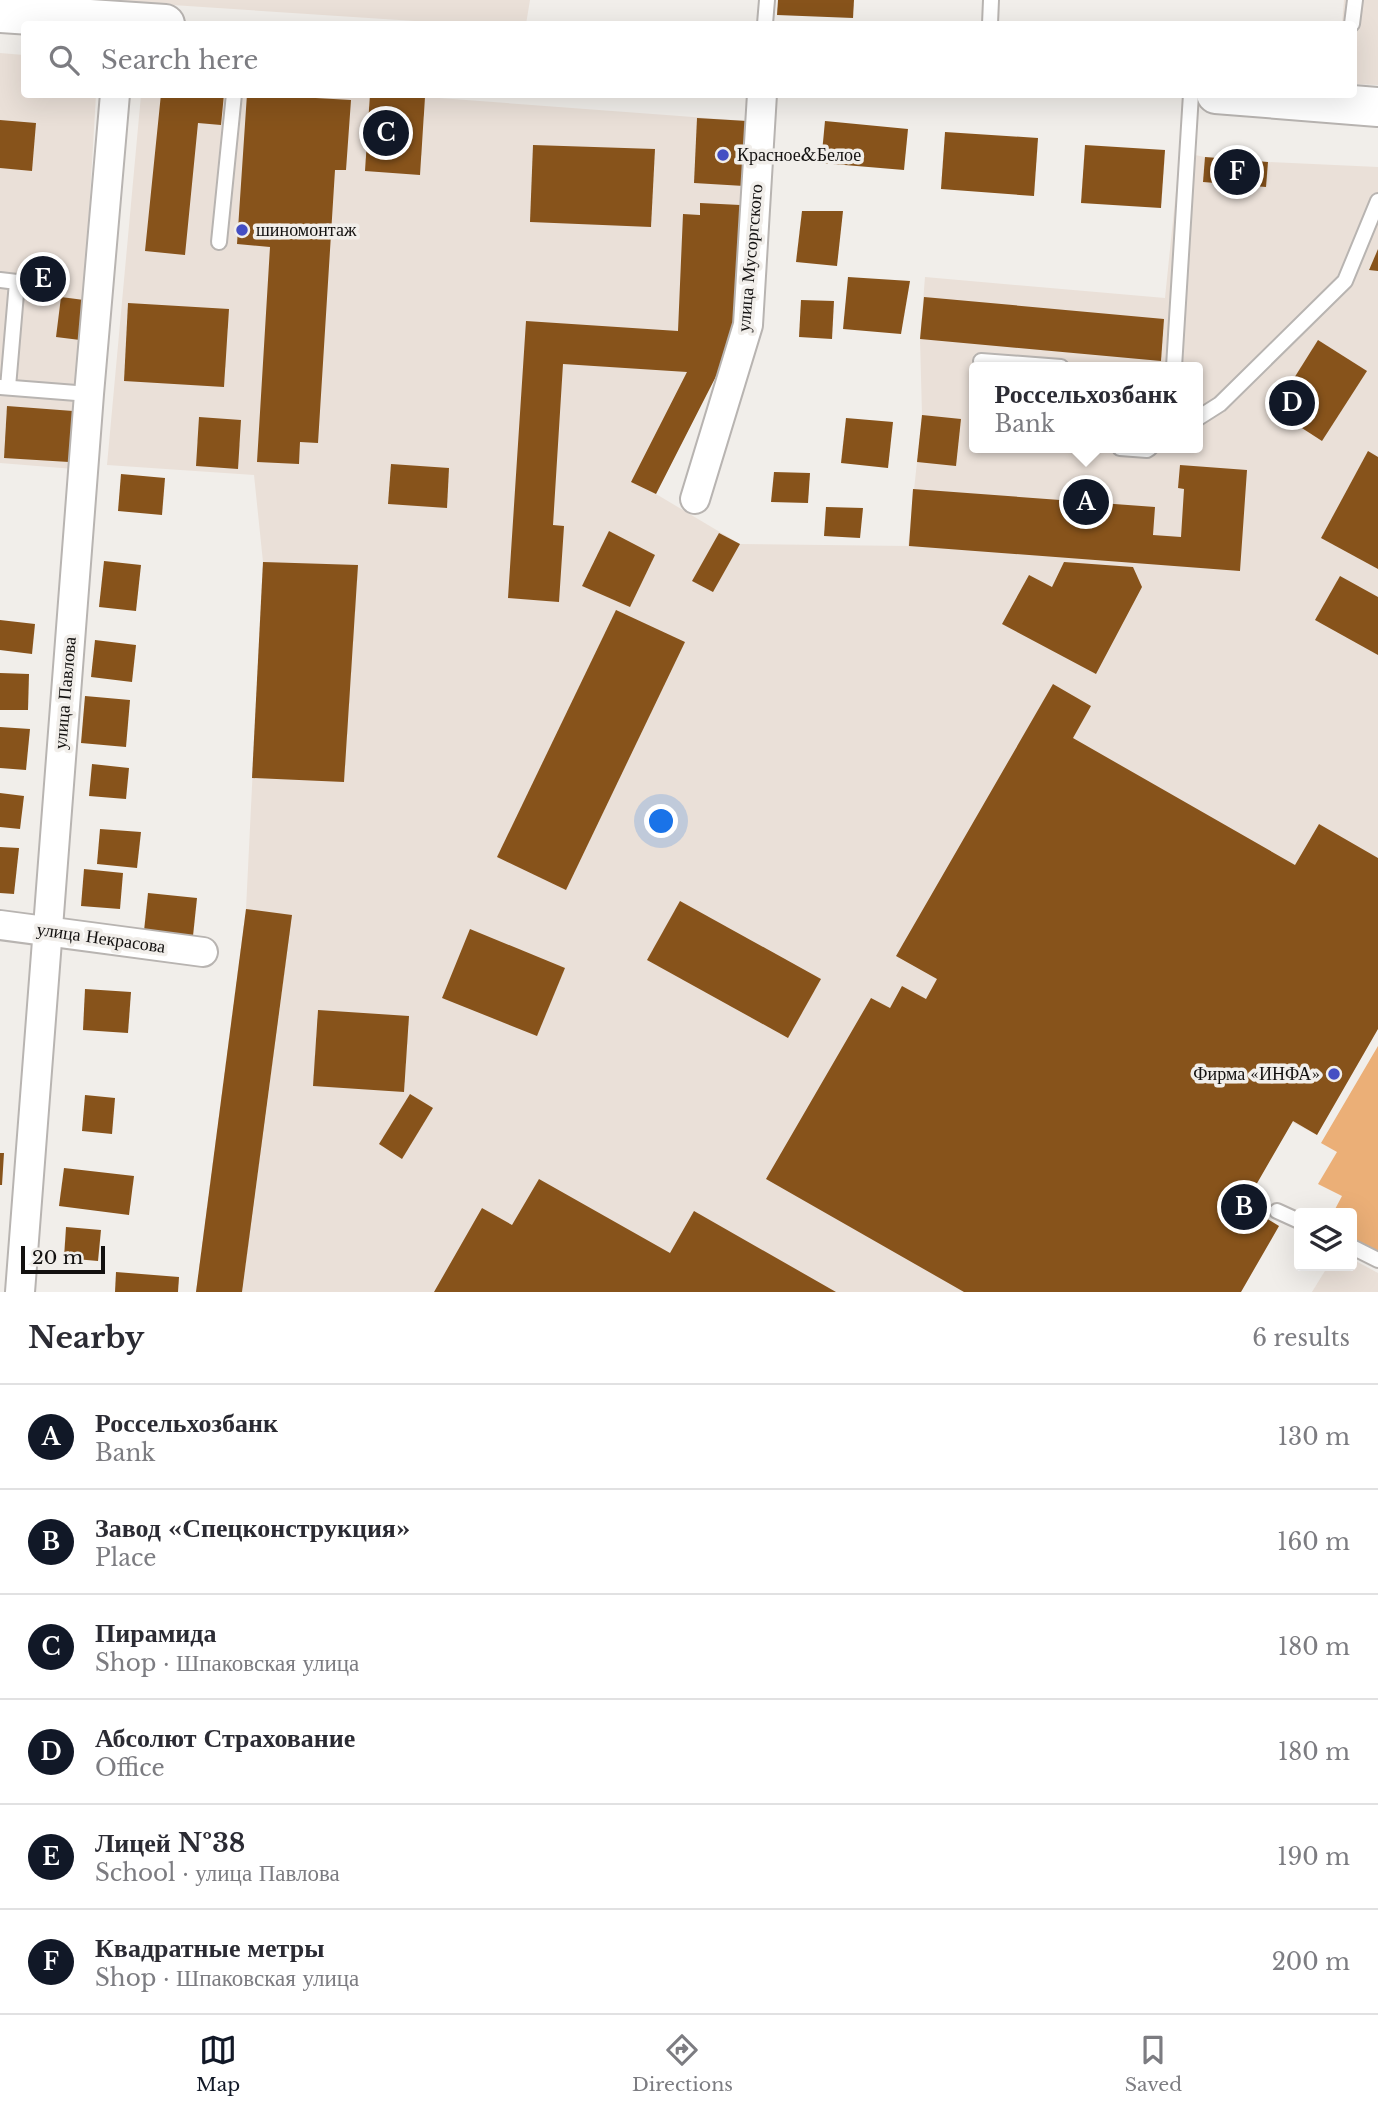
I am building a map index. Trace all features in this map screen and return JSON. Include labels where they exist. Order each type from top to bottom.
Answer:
[{"type":"main road","points":[[0,13],[139,21]]},
{"type":"main road","points":[[1286,98],[1356,102]]},
{"type":"street","name":"улица Павлова","points":[[20,1292],[46,930],[115,98]]},
{"type":"street","name":"улица Мусоргского","points":[[695,499],[748,325],[762,98]]},
{"type":"street","name":"улица Некрасова","points":[[0,925],[202,952]]},
{"type":"lane","points":[[765,21],[766,0]]},
{"type":"lane","points":[[990,21],[991,0]]},
{"type":"lane","points":[[1352,21],[1355,0]]},
{"type":"lane","points":[[219,242],[234,98]]},
{"type":"lane","points":[[1174,362],[1191,98]]},
{"type":"lane","points":[[1203,415],[1220,404],[1345,281],[1378,201]]},
{"type":"lane","points":[[0,280],[17,282],[4,387],[89,394]]},
{"type":"lane","points":[[981,361],[994,362]]},
{"type":"lane","points":[[1277,1211],[1294,1219]]},
{"type":"lane","points":[[1357,1250],[1378,1260]]},
{"type":"shaded area","points":[[96,0],[530,0],[526,21],[414,21]]},
{"type":"shaded area","points":[[1344,0],[1378,0],[1378,85],[1357,84],[1357,21],[1342,21]]},
{"type":"shaded area","points":[[0,53],[21,55],[21,98],[96,98],[74,469],[0,463]]},
{"type":"shaded area","points":[[141,98],[439,98],[747,121],[734,339],[656,494],[740,544],[908,546],[922,415],[920,339],[925,277],[1165,298],[1180,152],[1205,157],[1268,162],[1378,167],[1378,249],[1369,269],[1378,271],[1378,1029],[1317,1135],[1292,1122],[1252,1191],[1267,1200],[1259,1214],[1279,1226],[1241,1292],[196,1292],[246,909],[263,562],[254,475],[107,465]]},
{"type":"shaded area","points":[[1378,1046],[1378,1252],[1357,1242],[1357,1208],[1336,1208],[1342,1196],[1318,1184],[1337,1152],[1321,1143]]},
{"type":"shaded area","points":[[1357,1262],[1378,1273],[1378,1292],[1312,1292],[1325,1271],[1357,1271]]},
{"type":"building","points":[[778,0],[854,0],[853,18],[777,15]]},
{"type":"building","points":[[161,98],[224,98],[221,125],[198,123],[185,255],[145,251]]},
{"type":"building","points":[[247,98],[351,100],[346,170],[335,170],[318,443],[300,442],[299,464],[257,462],[270,247],[237,244]]},
{"type":"building","points":[[370,98],[425,98],[420,175],[365,171]]},
{"type":"building","points":[[697,118],[747,121],[744,186],[694,183]]},
{"type":"building","points":[[0,120],[36,123],[32,171],[0,168]]},
{"type":"building","points":[[825,121],[908,129],[904,170],[821,163]]},
{"type":"building","points":[[945,132],[1038,138],[1034,196],[941,189]]},
{"type":"building","points":[[533,145],[655,149],[651,227],[530,222]]},
{"type":"building","points":[[1085,145],[1165,150],[1161,208],[1081,203]]},
{"type":"building","points":[[1205,157],[1268,162],[1266,187],[1203,182]]},
{"type":"building","points":[[700,203],[740,205],[732,345],[656,494],[631,482],[687,372],[563,364],[553,525],[564,526],[559,602],[508,598],[526,321],[678,331],[683,214],[700,215]]},
{"type":"building","points":[[802,211],[843,211],[837,266],[796,262]]},
{"type":"building","points":[[1378,249],[1378,271],[1369,270]]},
{"type":"building","points":[[848,277],[910,281],[901,334],[843,329]]},
{"type":"building","points":[[61,297],[84,300],[80,340],[56,337]]},
{"type":"building","points":[[924,297],[1164,319],[1161,361],[920,339]]},
{"type":"building","points":[[801,300],[834,301],[832,339],[799,337]]},
{"type":"building","points":[[128,303],[229,309],[224,387],[124,381]]},
{"type":"building","points":[[1318,340],[1367,371],[1322,441],[1274,410]]},
{"type":"building","points":[[7,406],[73,411],[69,462],[4,458]]},
{"type":"building","points":[[922,415],[961,419],[956,466],[917,462]]},
{"type":"building","points":[[199,417],[241,420],[238,469],[196,466]]},
{"type":"building","points":[[846,418],[893,422],[888,468],[841,463]]},
{"type":"building","points":[[1368,451],[1378,457],[1378,569],[1321,538]]},
{"type":"building","points":[[391,464],[449,468],[447,508],[388,504]]},
{"type":"building","points":[[1180,465],[1247,470],[1240,571],[909,546],[913,489],[1155,507],[1153,535],[1181,537],[1184,489],[1178,488]]},
{"type":"building","points":[[774,472],[810,473],[808,503],[771,502]]},
{"type":"building","points":[[121,474],[165,478],[162,515],[118,511]]},
{"type":"building","points":[[826,507],[863,508],[860,538],[824,536]]},
{"type":"building","points":[[609,531],[655,555],[630,607],[582,586]]},
{"type":"building","points":[[719,533],[740,544],[713,592],[692,581]]},
{"type":"building","points":[[104,561],[141,565],[136,611],[99,607]]},
{"type":"building","points":[[263,562],[358,565],[344,782],[252,778]]},
{"type":"building","points":[[1064,562],[1133,567],[1142,587],[1096,674],[1002,624],[1029,575],[1052,587]]},
{"type":"building","points":[[1340,576],[1378,597],[1378,655],[1315,620]]},
{"type":"building","points":[[616,610],[685,642],[566,890],[497,857]]},
{"type":"building","points":[[0,620],[35,624],[32,654],[0,650]]},
{"type":"building","points":[[95,640],[136,645],[132,682],[91,677]]},
{"type":"building","points":[[0,673],[29,674],[28,710],[0,710]]},
{"type":"building","points":[[1053,684],[1091,706],[1073,738],[1295,865],[1319,824],[1378,858],[1378,1029],[1317,1135],[1293,1121],[1252,1192],[1267,1200],[1259,1214],[1279,1226],[1241,1292],[964,1292],[766,1179],[871,998],[890,1008],[902,986],[926,999],[937,979],[896,956]]},
{"type":"building","points":[[85,696],[130,700],[126,747],[81,743]]},
{"type":"building","points":[[0,727],[30,729],[26,770],[0,768]]},
{"type":"building","points":[[92,764],[129,768],[126,799],[89,796]]},
{"type":"building","points":[[0,793],[24,796],[20,829],[0,827]]},
{"type":"building","points":[[100,829],[141,832],[137,868],[97,864]]},
{"type":"building","points":[[0,847],[19,848],[14,894],[0,893]]},
{"type":"building","points":[[84,869],[123,873],[120,909],[81,906]]},
{"type":"building","points":[[148,893],[197,898],[193,936],[144,931]]},
{"type":"building","points":[[680,901],[821,979],[788,1038],[647,960]]},
{"type":"building","points":[[246,909],[292,915],[242,1292],[196,1292]]},
{"type":"building","points":[[470,929],[565,968],[537,1036],[442,998]]},
{"type":"building","points":[[85,989],[131,992],[128,1033],[83,1030]]},
{"type":"building","points":[[318,1010],[409,1016],[404,1092],[313,1086]]},
{"type":"building","points":[[410,1094],[433,1108],[402,1159],[379,1144]]},
{"type":"building","points":[[85,1095],[115,1098],[112,1134],[82,1131]]},
{"type":"building","points":[[0,1153],[4,1153],[2,1185],[0,1185]]},
{"type":"building","points":[[64,1168],[134,1176],[129,1215],[59,1206]]},
{"type":"building","points":[[539,1179],[670,1253],[694,1211],[836,1292],[434,1292],[482,1208],[512,1225]]},
{"type":"building","points":[[66,1227],[101,1230],[98,1261],[64,1258]]},
{"type":"building","points":[[116,1272],[179,1277],[178,1292],[115,1292]]},
{"type":"place","name":"Пирамида","points":[[386,133]]},
{"type":"place","name":"Красное&Белое","points":[[723,155]]},
{"type":"place","name":"Квадратные метры","points":[[1237,172]]},
{"type":"place","name":"шиномонтаж","points":[[242,230]]},
{"type":"place","name":"Лицей №38","points":[[43,279]]},
{"type":"place","name":"Абсолют Страхование","points":[[1292,403]]},
{"type":"place","name":"Россельхозбанк","points":[[1086,502]]},
{"type":"place","name":"Фирма «ИНФА»","points":[[1334,1074]]},
{"type":"place","name":"Завод «Спецконструкция»","points":[[1244,1207]]}]
